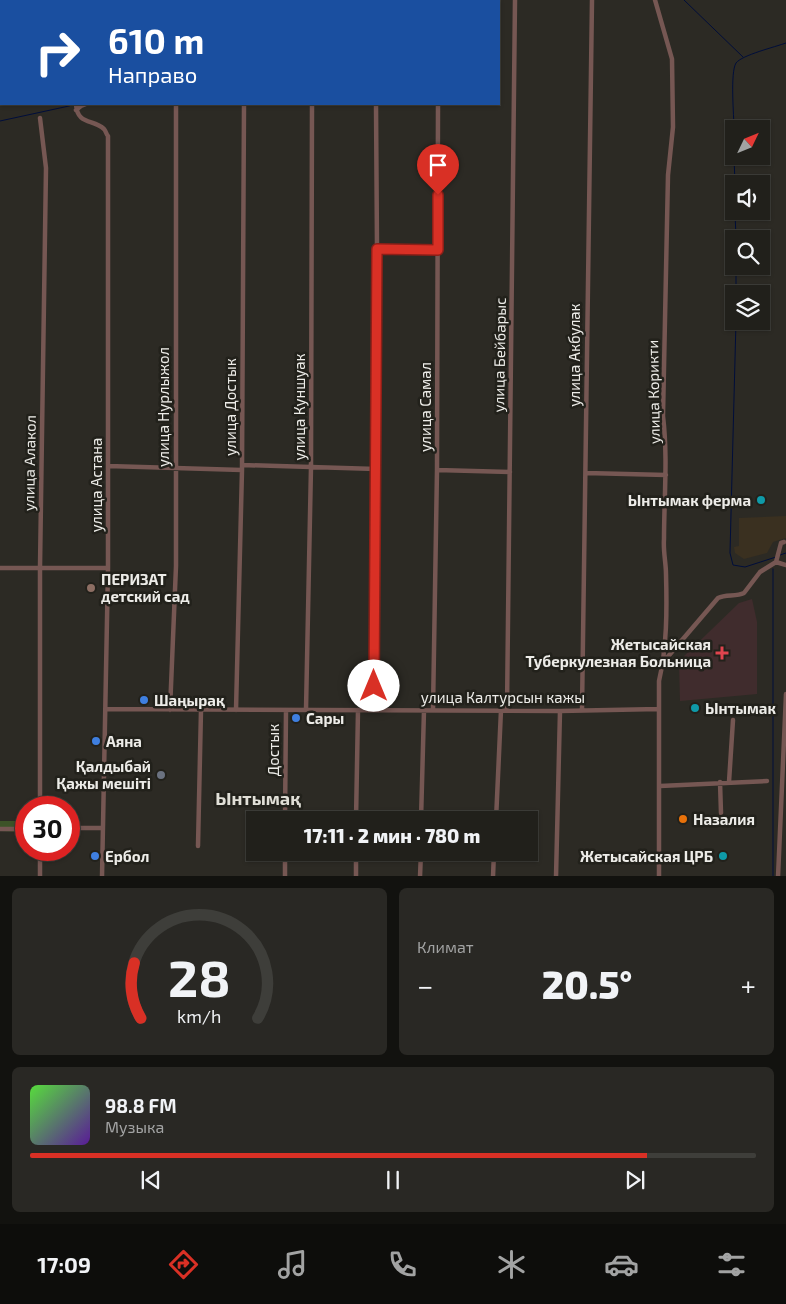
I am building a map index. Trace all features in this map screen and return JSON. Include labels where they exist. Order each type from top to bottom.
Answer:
[{"type":"street","name":"улица Бейбарыс","points":[[507,710],[515,0]]},
{"type":"street","name":"улица Акбулак","points":[[582,710],[592,0]]},
{"type":"street","name":"улица Корикти","points":[[655,0],[672,59],[673,127],[668,175],[664,407],[667,448],[664,542],[666,572],[664,661],[659,681],[659,876]]},
{"type":"street","points":[[76,105],[76,110]]},
{"type":"street","points":[[76,110],[84,105]]},
{"type":"street","name":"улица Нурлыжол","points":[[170,710],[176,566],[176,105]]},
{"type":"street","name":"улица Достык","points":[[236,710],[242,468],[244,105]]},
{"type":"street","name":"улица Куншуак","points":[[306,710],[311,468],[312,105]]},
{"type":"street","points":[[375,710],[376,105]]},
{"type":"street","name":"улица Самал","points":[[433,710],[437,470],[438,105]]},
{"type":"street","name":"улица Астана","points":[[76,110],[83,120],[103,129],[108,136],[108,568],[102,876]]},
{"type":"street","name":"улица Алакол","points":[[40,118],[46,168],[40,568],[40,796]]},
{"type":"street","points":[[377,249],[438,250]]},
{"type":"street","points":[[108,466],[376,470]]},
{"type":"street","points":[[437,470],[510,472]]},
{"type":"street","points":[[586,473],[666,475]]},
{"type":"street","points":[[664,661],[718,598],[724,595],[740,595],[744,593],[760,572],[777,558],[781,543],[784,542]]},
{"type":"street","points":[[777,558],[786,565]]},
{"type":"street","points":[[0,568],[108,568]]},
{"type":"street","points":[[778,876],[786,694]]},
{"type":"street","name":"улица Калтурсын кажы","points":[[106,709],[659,709]]},
{"type":"street","points":[[198,846],[201,710]]},
{"type":"street","name":"Достык","points":[[285,811],[286,710]]},
{"type":"street","points":[[356,811],[358,710]]},
{"type":"street","points":[[421,811],[424,710]]},
{"type":"street","points":[[496,811],[501,710]]},
{"type":"street","points":[[556,876],[560,710]]},
{"type":"street","points":[[729,782],[733,720]]},
{"type":"street","points":[[660,786],[767,781]]},
{"type":"street","points":[[720,782],[721,813]]},
{"type":"street","points":[[80,828],[102,828]]},
{"type":"street","points":[[0,829],[15,829]]},
{"type":"street","points":[[40,861],[40,876]]},
{"type":"street","points":[[285,861],[285,876]]},
{"type":"street","points":[[356,861],[356,876]]},
{"type":"street","points":[[420,876],[421,861]]},
{"type":"street","points":[[493,876],[494,861]]},
{"type":"shaded area","points":[[786,516],[786,538],[773,542],[767,553],[744,559],[735,553],[734,547],[739,546],[739,518]]},
{"type":"shaded area","name":"Жетысайская Туберкулезная Больница","points":[[752,599],[757,622],[757,694],[680,701],[679,661],[739,603]]},
{"type":"green space","points":[[0,821],[15,821],[15,832],[0,831]]},
{"type":"waterway","points":[[684,0],[743,57]]},
{"type":"waterway","points":[[734,120],[733,85],[736,63],[752,54],[786,43]]},
{"type":"waterway","points":[[0,121],[72,105]]},
{"type":"waterway","points":[[734,165],[735,175]]},
{"type":"waterway","points":[[735,220],[736,230]]},
{"type":"waterway","points":[[736,275],[736,285]]},
{"type":"waterway","points":[[736,330],[730,553],[733,565],[745,567],[776,557]]},
{"type":"waterway","points":[[780,555],[786,553]]},
{"type":"waterway","points":[[773,569],[773,876]]},
{"type":"place","name":"Ынтымак ферма","points":[[761,500]]},
{"type":"place","name":"ПЕРИЗАТ детский сад","points":[[91,588]]},
{"type":"place","name":"Жетысайская Туберкулезная Больница","points":[[722,653]]},
{"type":"place","name":"Шаңырақ","points":[[144,700]]},
{"type":"place","name":"Ынтымак","points":[[695,708]]},
{"type":"place","name":"Сары","points":[[296,718]]},
{"type":"place","name":"Аяна","points":[[96,741]]},
{"type":"place","name":"Қалдыбай Қажы мешіті","points":[[161,775]]},
{"type":"place","name":"Назалия","points":[[683,819]]},
{"type":"place","name":"Ербол","points":[[95,856]]},
{"type":"place","name":"Жетысайская ЦРБ","points":[[723,856]]},
{"type":"district","name":"Ынтымақ","points":[[258,798]]},
{"type":"route","points":[[374,686],[377,249],[438,250],[438,195]]}]
